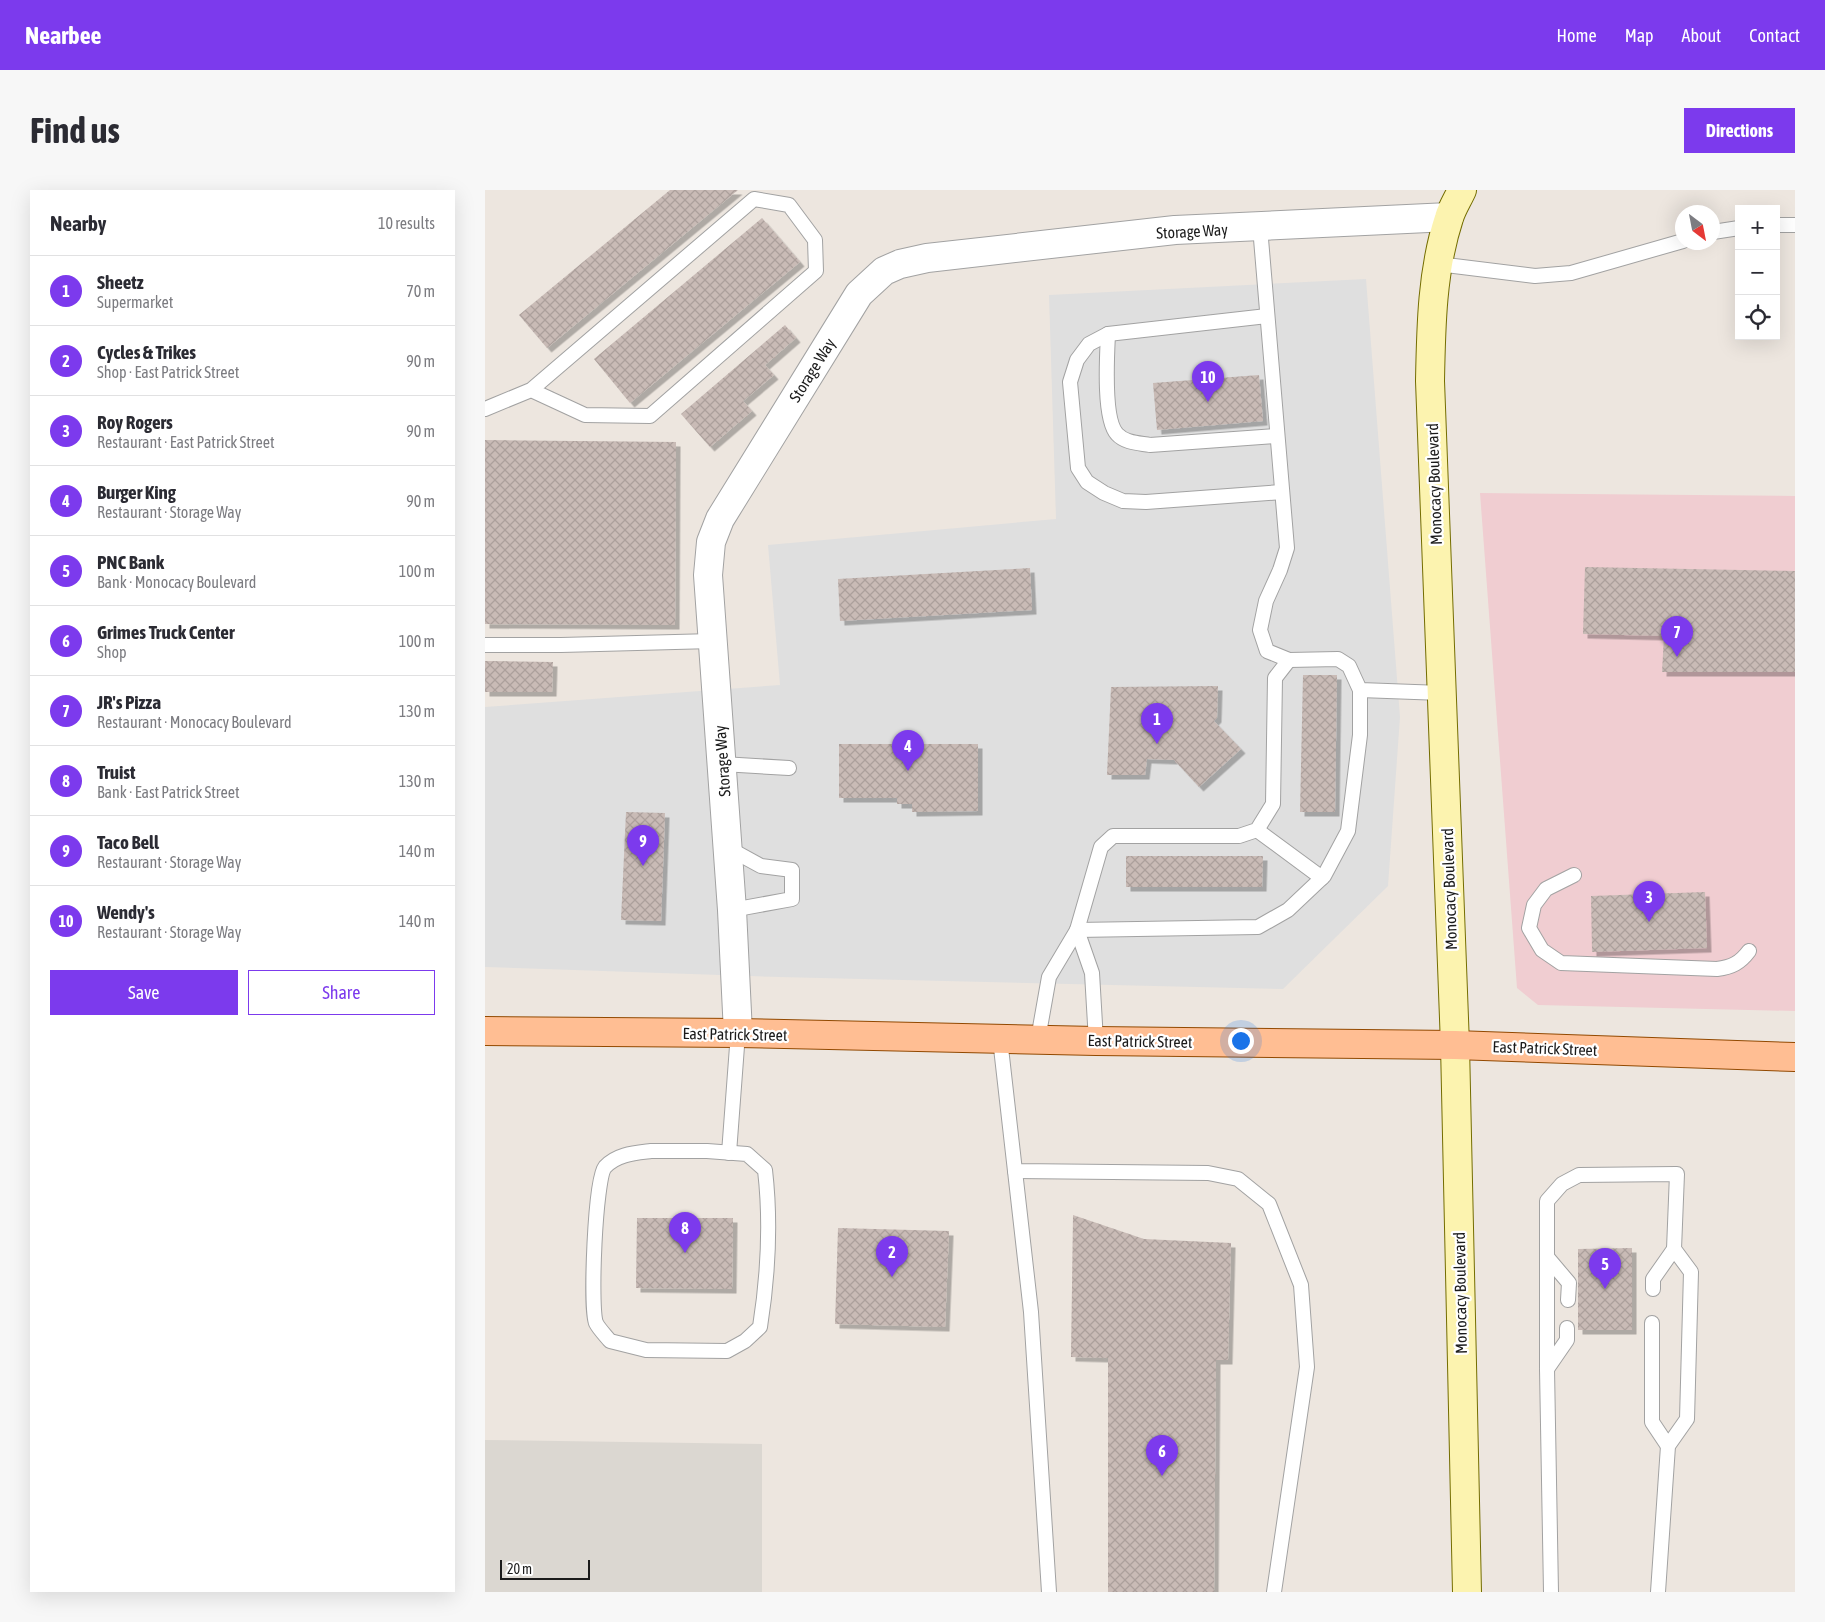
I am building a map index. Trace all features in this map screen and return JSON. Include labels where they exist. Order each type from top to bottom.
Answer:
[{"type":"main road","name":"Monocacy Boulevard","points":[[1462,190],[1449,217],[1438,264],[1431,324],[1430,381],[1455,1045],[1467,1592]]},
{"type":"main road","name":"East Patrick Street","points":[[485,1031],[1455,1045],[1795,1057]]},
{"type":"street","name":"Storage Way","points":[[738,1034],[728,848],[708,575],[711,542],[720,519],[859,294],[884,271],[900,264],[927,258],[1175,230],[1449,217]]},
{"type":"lane","points":[[485,409],[531,390],[754,199],[789,204],[815,240],[816,271],[650,416],[585,415],[531,390]]},
{"type":"lane","points":[[1780,225],[1795,225]]},
{"type":"lane","points":[[1077,930],[1258,928],[1288,910],[1322,878],[1348,831],[1359,735],[1360,690],[1349,666],[1337,659],[1289,660],[1267,651],[1260,630],[1266,601],[1280,570],[1287,548],[1259,227]]},
{"type":"lane","points":[[1720,231],[1735,229]]},
{"type":"lane","points":[[1438,264],[1535,276],[1571,273],[1675,243]]},
{"type":"lane","points":[[1267,316],[1108,334],[1089,344],[1077,360],[1070,382],[1078,468],[1087,482],[1103,493],[1123,502],[1145,502],[1282,492]]},
{"type":"lane","points":[[1108,334],[1109,420],[1117,434],[1131,443],[1150,445],[1277,436]]},
{"type":"lane","points":[[485,645],[713,642]]},
{"type":"lane","points":[[1038,1039],[1049,977],[1077,930],[1101,847],[1113,836],[1239,836],[1257,830],[1273,804],[1275,678],[1289,660]]},
{"type":"lane","points":[[1360,690],[1441,693]]},
{"type":"lane","points":[[722,764],[789,768]]},
{"type":"lane","points":[[1257,830],[1322,878]]},
{"type":"lane","points":[[728,848],[761,866],[792,870],[792,900],[732,910]]},
{"type":"lane","points":[[1574,875],[1546,889],[1534,905],[1529,928],[1542,950],[1561,963],[1717,969],[1729,968],[1742,961],[1749,951]]},
{"type":"lane","points":[[1077,930],[1091,972],[1096,1041]]},
{"type":"lane","points":[[729,1153],[738,1034]]},
{"type":"lane","points":[[1000,1039],[1031,1312],[1049,1592]]},
{"type":"lane","points":[[651,1151],[729,1153],[747,1154],[765,1170],[768,1197],[767,1270],[760,1327],[745,1341],[727,1352],[646,1350],[610,1341],[596,1322],[593,1296],[598,1191],[604,1168],[621,1155],[651,1151]]},
{"type":"lane","points":[[1015,1171],[1208,1173],[1238,1180],[1269,1204],[1301,1285],[1307,1367],[1274,1592]]},
{"type":"lane","points":[[1551,1592],[1547,1369],[1547,1201],[1562,1184],[1579,1175],[1677,1174],[1674,1249],[1653,1278],[1653,1289]]},
{"type":"lane","points":[[1658,1592],[1668,1446],[1687,1419],[1691,1272],[1674,1249]]},
{"type":"lane","points":[[1547,1257],[1569,1283],[1568,1300]]},
{"type":"lane","points":[[1653,1323],[1652,1422],[1668,1446]]},
{"type":"lane","points":[[1547,1369],[1567,1340],[1567,1328]]},
{"type":"shaded area","points":[[1366,279],[1400,717],[1388,886],[1283,989],[779,977],[485,967],[485,707],[780,685],[768,545],[1056,519],[1049,295]]},
{"type":"shaded area","points":[[1480,493],[1795,496],[1795,1011],[1538,1005],[1517,988]]},
{"type":"shaded area","points":[[485,1440],[762,1444],[762,1592],[485,1592]]},
{"type":"building","points":[[670,190],[738,190],[547,348],[519,315]]},
{"type":"building","points":[[762,218],[800,262],[630,403],[594,359]]},
{"type":"building","points":[[785,325],[796,338],[765,365],[774,375],[743,401],[752,411],[710,447],[681,414]]},
{"type":"building","points":[[1259,375],[1263,421],[1157,430],[1153,383]]},
{"type":"building","points":[[485,440],[676,442],[675,625],[485,624]]},
{"type":"building","points":[[1585,567],[1795,571],[1795,672],[1662,672],[1664,636],[1583,634]]},
{"type":"building","points":[[1030,568],[1032,610],[840,621],[838,579]]},
{"type":"building","points":[[485,661],[553,662],[552,692],[485,692]]},
{"type":"building","points":[[1303,675],[1337,675],[1335,812],[1300,812]]},
{"type":"building","points":[[1218,686],[1217,718],[1214,721],[1241,749],[1199,787],[1174,760],[1147,759],[1145,775],[1107,775],[1111,687]]},
{"type":"building","points":[[839,744],[978,744],[978,811],[912,812],[912,804],[897,804],[897,798],[839,798]]},
{"type":"building","points":[[626,812],[665,813],[661,921],[621,920]]},
{"type":"building","points":[[1126,856],[1263,856],[1262,887],[1126,887]]},
{"type":"building","points":[[1705,892],[1707,948],[1592,952],[1591,896]]},
{"type":"building","points":[[1073,1215],[1144,1239],[1231,1243],[1228,1360],[1216,1360],[1214,1592],[1108,1592],[1108,1358],[1071,1357]]},
{"type":"building","points":[[637,1218],[733,1218],[732,1289],[636,1288]]},
{"type":"building","points":[[838,1228],[949,1231],[945,1327],[835,1324]]},
{"type":"building","points":[[1632,1248],[1632,1330],[1578,1330],[1578,1249]]},
{"type":"place","name":"Wendy's","points":[[1208,402]]},
{"type":"place","name":"JR's Pizza","points":[[1677,657]]},
{"type":"place","name":"Sheetz","points":[[1157,744]]},
{"type":"place","name":"Burger King","points":[[908,771]]},
{"type":"place","name":"Taco Bell","points":[[643,866]]},
{"type":"place","name":"Roy Rogers","points":[[1649,922]]},
{"type":"place","name":"Truist","points":[[685,1253]]},
{"type":"place","name":"Cycles & Trikes","points":[[892,1277]]},
{"type":"place","name":"PNC Bank","points":[[1605,1289]]},
{"type":"place","name":"Grimes Truck Center","points":[[1162,1476]]}]
